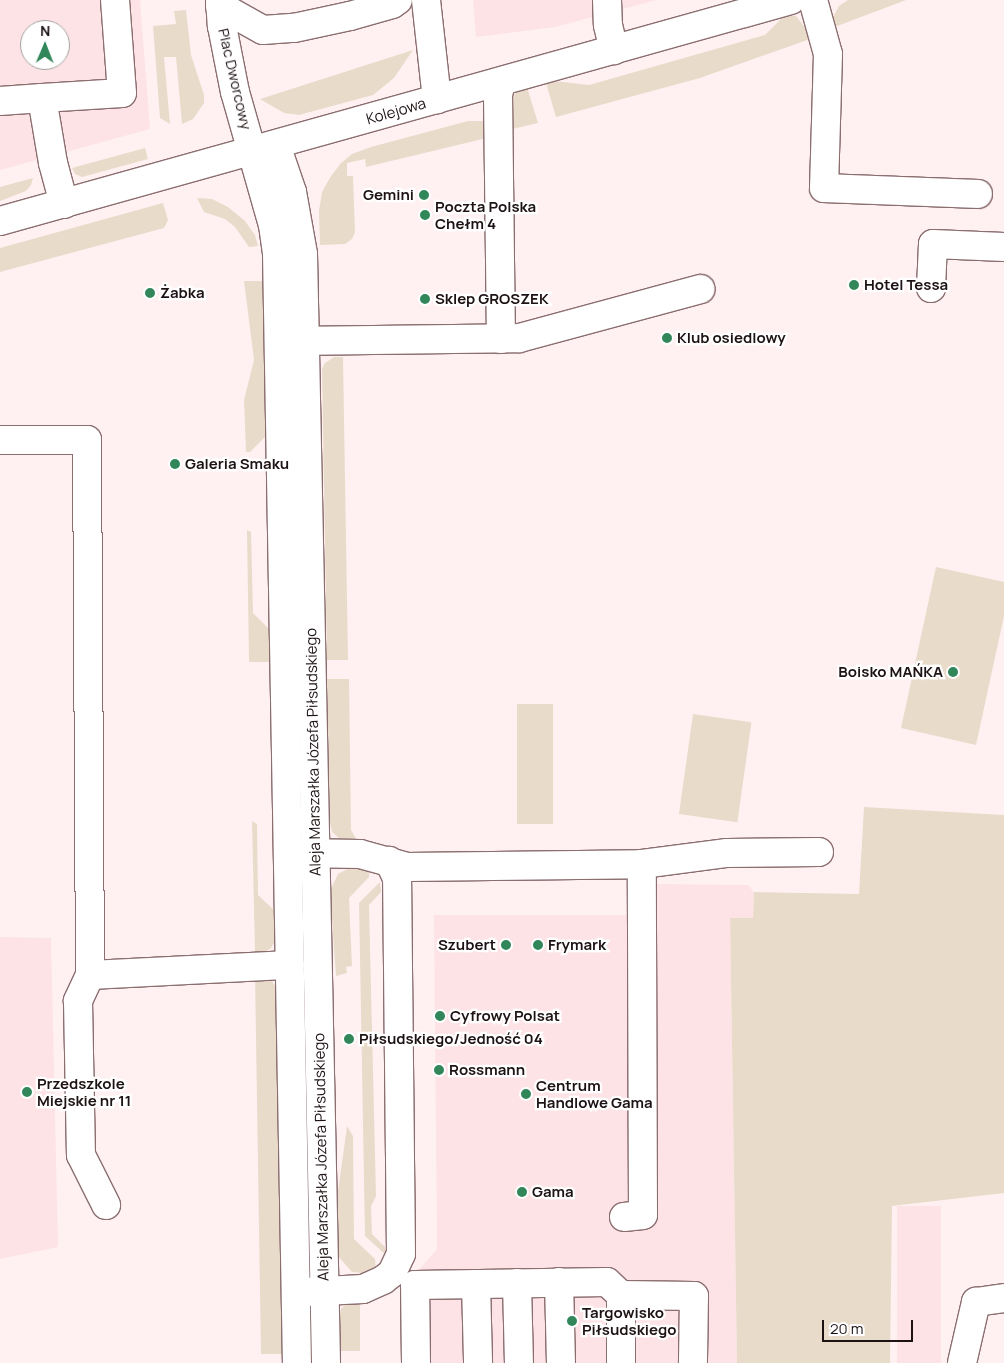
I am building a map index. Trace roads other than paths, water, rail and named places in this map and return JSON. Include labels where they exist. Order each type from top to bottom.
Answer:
[{"type":"street","points":[[0,101],[122,93],[115,0]]},
{"type":"street","name":"Plac Dworcowy","points":[[220,3],[263,30],[294,28],[350,16],[392,4],[398,0]]},
{"type":"street","points":[[426,0],[437,100]]},
{"type":"street","points":[[607,0],[608,25],[614,50]]},
{"type":"street","name":"Kolejowa","points":[[0,222],[614,50],[744,7],[791,0]]},
{"type":"street","points":[[813,0],[828,54],[824,188],[978,194]]},
{"type":"street","name":"Plac Dworcowy","points":[[220,3],[235,92],[264,148]]},
{"type":"street","points":[[500,82],[498,96],[501,339]]},
{"type":"street","points":[[42,98],[53,163],[64,204]]},
{"type":"street","name":"Aleja Marszałka Józefa Piłsudskiego","points":[[264,148],[277,254],[292,341],[315,852],[326,1363]]},
{"type":"street","points":[[931,288],[933,244],[1004,247]]},
{"type":"street","points":[[292,341],[519,338],[701,289]]},
{"type":"street","name":"Aleja Marszałka Józefa Piłsudskiego","points":[[292,341],[288,854],[296,1363]]},
{"type":"street","points":[[0,440],[87,440],[90,975],[78,1001],[81,1155],[106,1205]]},
{"type":"street","points":[[288,854],[315,852],[360,854],[407,867],[642,864],[727,853],[819,852]]},
{"type":"street","points":[[296,1292],[363,1289],[383,1280],[392,1273],[401,1254],[397,878],[389,861]]},
{"type":"street","points":[[624,1217],[643,1215],[642,864]]},
{"type":"street","points":[[90,975],[290,966]]},
{"type":"street","points":[[559,1282],[561,1363]]},
{"type":"street","points":[[416,1363],[415,1285],[607,1282],[621,1295],[694,1296],[693,1363]]},
{"type":"street","points":[[517,1283],[519,1363]]},
{"type":"street","points":[[476,1284],[478,1363]]},
{"type":"street","points":[[621,1295],[621,1363]]},
{"type":"street","points":[[962,1363],[976,1302],[1004,1298]]},
{"type":"place","name":"Gemini","points":[[424,195]]},
{"type":"place","name":"Poczta Polska Chełm 4","points":[[425,215]]},
{"type":"place","name":"Hotel Tessa","points":[[854,285]]},
{"type":"place","name":"Żabka","points":[[150,293]]},
{"type":"place","name":"Sklep GROSZEK","points":[[425,299]]},
{"type":"place","name":"Klub osiedlowy","points":[[667,338]]},
{"type":"place","name":"Galeria Smaku","points":[[175,464]]},
{"type":"place","name":"Boisko MAŃKA","points":[[953,672]]},
{"type":"place","name":"Szubert","points":[[506,945]]},
{"type":"place","name":"Frymark","points":[[538,945]]},
{"type":"place","name":"Cyfrowy Polsat","points":[[440,1016]]},
{"type":"place","name":"Piłsudskiego/Jedność 04","points":[[349,1039]]},
{"type":"place","name":"Rossmann","points":[[439,1070]]},
{"type":"place","name":"Przedszkole Miejskie nr 11","points":[[27,1092]]},
{"type":"place","name":"Centrum Handlowe Gama","points":[[526,1094]]},
{"type":"place","name":"Gama","points":[[522,1192]]},
{"type":"place","name":"Targowisko Piłsudskiego","points":[[572,1321]]}]
